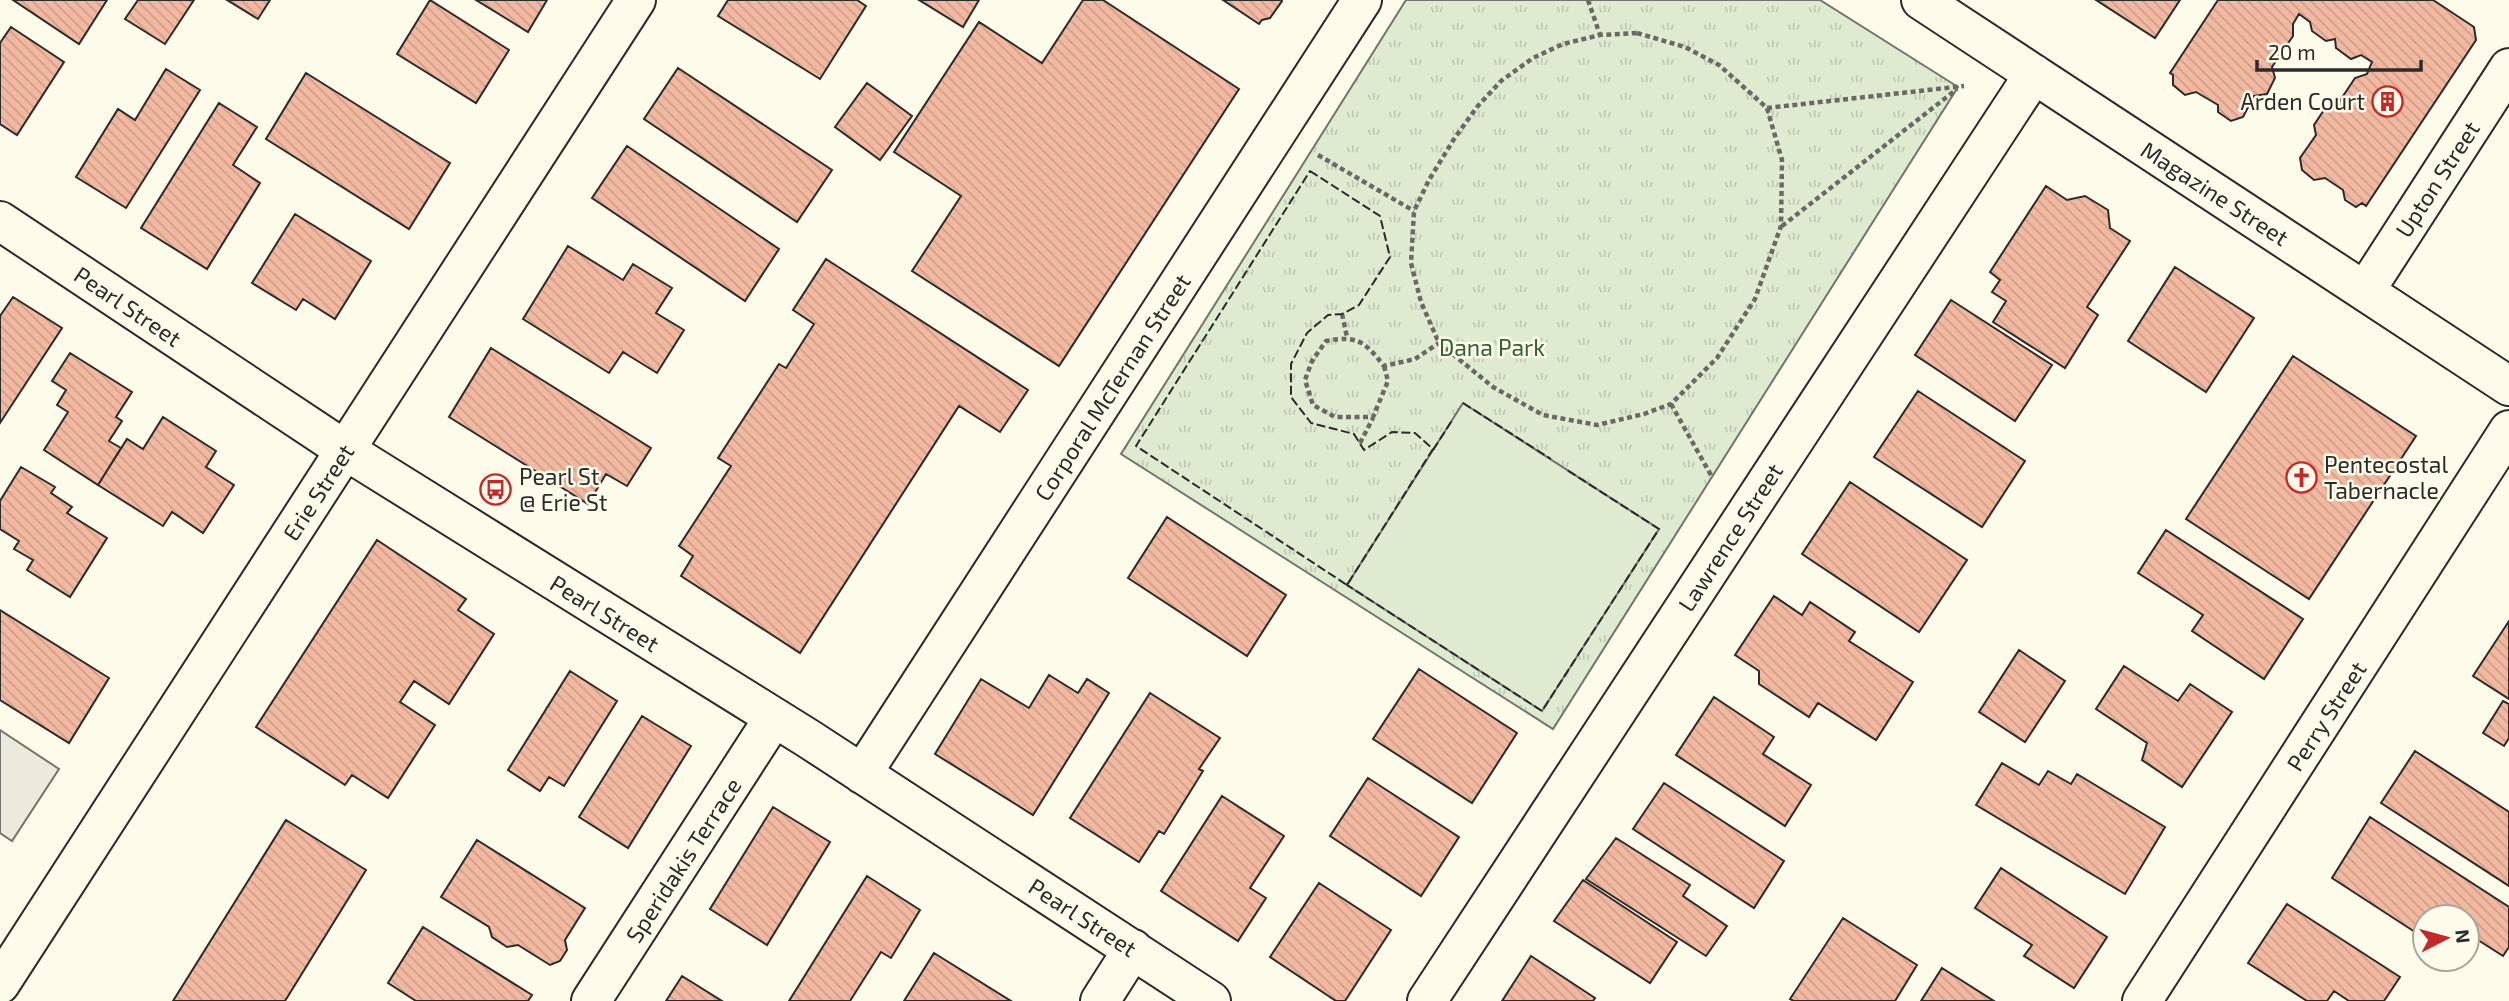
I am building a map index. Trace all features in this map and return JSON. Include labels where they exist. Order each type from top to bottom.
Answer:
[{"type":"street","name":"Erie Street","points":[[0,984],[636,0]]},
{"type":"street","name":"Corporal McTernan Street","points":[[862,774],[1362,0]]},
{"type":"street","name":"Magazine Street","points":[[1921,0],[2509,386]]},
{"type":"street","name":"Upton Street","points":[[2365,291],[2509,68]]},
{"type":"street","name":"Lawrence Street","points":[[1427,1001],[2034,74]]},
{"type":"street","name":"Pearl Street","points":[[0,221],[345,450],[862,774],[1211,1001]]},
{"type":"street","name":"Perry Street","points":[[2142,1001],[2509,430]]},
{"type":"street","name":"Speridakis Terrace","points":[[591,1001],[773,719]]},
{"type":"street","points":[[1100,1001],[1133,949]]},
{"type":"path","points":[[1588,0],[1600,35]]},
{"type":"path","points":[[1637,33],[1685,47],[1719,65],[1767,107],[1782,160],[1781,226],[1755,299],[1717,358],[1671,404],[1644,414],[1598,425],[1543,415],[1493,387],[1439,343],[1420,302],[1411,262],[1414,211],[1429,180],[1477,107],[1501,81],[1543,53],[1563,44],[1600,35],[1637,33]]},
{"type":"path","points":[[1767,107],[1958,87],[2034,74]]},
{"type":"path","points":[[1781,226],[1958,87]]},
{"type":"path","points":[[1278,131],[1414,211]]},
{"type":"path","points":[[1342,314],[1347,337]]},
{"type":"path","points":[[1360,443],[1373,418],[1388,381],[1384,366],[1368,345],[1347,337],[1326,341],[1312,361],[1305,380],[1313,405],[1335,417],[1373,418]]},
{"type":"path","points":[[1384,366],[1415,359],[1439,343]]},
{"type":"path","points":[[1671,404],[1713,478],[1749,509]]},
{"type":"green space","name":"Dana Park","points":[[1406,0],[1820,0],[1958,87],[1553,729],[1121,454]]},
{"type":"green space","points":[[1463,403],[1659,529],[1542,711],[1347,585]]},
{"type":"shaded area","points":[[0,730],[59,769],[12,841],[0,833]]},
{"type":"building","points":[[13,0],[107,0],[79,44]]},
{"type":"building","points":[[138,0],[194,0],[165,44],[125,19]]},
{"type":"building","points":[[227,0],[270,0],[258,19]]},
{"type":"building","points":[[430,0],[509,50],[476,103],[397,54]]},
{"type":"building","points":[[476,0],[547,0],[528,32]]},
{"type":"building","points":[[728,0],[857,0],[866,6],[820,79],[718,16]]},
{"type":"building","points":[[919,0],[979,0],[963,27]]},
{"type":"building","points":[[1083,0],[1103,0],[1239,89],[1059,366],[912,271],[961,196],[894,152],[979,22],[1042,63]]},
{"type":"building","points":[[1223,0],[1282,1],[1270,18],[1259,24]]},
{"type":"building","points":[[2096,0],[2180,0],[2155,38]]},
{"type":"building","name":"Arden Court","points":[[2218,0],[2433,0],[2474,27],[2476,40],[2366,206],[2362,203],[2356,207],[2345,200],[2343,190],[2325,178],[2314,180],[2302,170],[2300,158],[2316,135],[2314,125],[2324,110],[2335,108],[2355,78],[2367,74],[2372,62],[2361,55],[2351,59],[2336,48],[2335,39],[2326,41],[2312,31],[2310,22],[2299,14],[2293,24],[2293,36],[2272,67],[2275,78],[2267,94],[2254,96],[2243,117],[2231,121],[2218,112],[2218,105],[2196,92],[2185,95],[2173,85],[2173,75],[2170,73]]},
{"type":"building","points":[[11,27],[64,62],[17,135],[0,124],[0,43]]},
{"type":"building","points":[[678,68],[832,170],[797,222],[644,119]]},
{"type":"building","points":[[166,69],[200,90],[126,208],[76,177],[118,109],[135,120]]},
{"type":"building","points":[[306,73],[450,163],[409,229],[266,139]]},
{"type":"building","points":[[867,83],[912,116],[880,160],[835,127]]},
{"type":"building","points":[[219,103],[257,127],[233,165],[260,183],[207,269],[141,228]]},
{"type":"building","points":[[627,146],[779,249],[745,301],[592,198]]},
{"type":"building","points":[[2046,186],[2067,200],[2085,196],[2108,210],[2110,228],[2130,241],[2087,307],[2098,315],[2065,368],[1993,322],[2006,301],[1992,292],[2000,280],[1990,272]]},
{"type":"building","points":[[295,214],[371,261],[335,319],[303,299],[296,310],[252,283]]},
{"type":"building","points":[[568,246],[623,280],[633,264],[672,288],[656,313],[684,330],[657,373],[623,352],[609,373],[523,319]]},
{"type":"building","points":[[826,259],[1028,390],[1000,432],[959,406],[800,653],[681,576],[693,556],[679,546],[731,466],[718,458],[779,364],[786,368],[814,324],[793,310]]},
{"type":"building","points":[[2175,267],[2254,318],[2206,392],[2128,341]]},
{"type":"building","points":[[13,297],[62,328],[0,423],[0,316]]},
{"type":"building","points":[[1951,300],[2052,365],[2015,421],[1915,355]]},
{"type":"building","points":[[491,348],[651,448],[627,486],[606,474],[588,504],[449,417]]},
{"type":"building","points":[[70,353],[132,392],[116,417],[122,421],[109,441],[121,448],[98,485],[44,450],[68,412],[57,405],[66,390],[52,381]]},
{"type":"building","name":"Pentecostal Tabernacle","points":[[2293,356],[2416,436],[2309,599],[2186,519]]},
{"type":"building","points":[[1918,391],[2025,461],[1982,527],[1874,457]]},
{"type":"building","points":[[163,417],[216,451],[206,467],[234,485],[203,533],[172,512],[163,526],[98,485],[127,439],[143,449]]},
{"type":"building","points":[[21,467],[55,487],[51,493],[72,507],[67,513],[107,538],[70,597],[27,570],[33,560],[14,549],[19,541],[0,529],[0,501]]},
{"type":"building","points":[[1850,482],[1967,560],[1919,632],[1802,554]]},
{"type":"building","points":[[1167,517],[1286,595],[1247,656],[1128,578]]},
{"type":"building","points":[[2166,530],[2303,619],[2264,679],[2192,631],[2203,615],[2138,573]]},
{"type":"building","points":[[377,540],[466,599],[458,610],[494,634],[449,704],[414,681],[400,702],[435,725],[388,798],[352,775],[345,785],[256,727]]},
{"type":"building","points":[[1774,596],[1802,615],[1810,602],[1855,632],[1849,641],[1913,682],[1876,740],[1818,703],[1809,717],[1759,684],[1759,671],[1735,655]]},
{"type":"building","points":[[0,610],[109,678],[69,743],[0,700]]},
{"type":"building","points":[[2509,621],[2509,699],[2473,676]]},
{"type":"building","points":[[2019,650],[2065,681],[2025,742],[1979,712]]},
{"type":"building","points":[[2124,666],[2178,701],[2190,684],[2232,712],[2182,787],[2142,760],[2147,743],[2096,709]]},
{"type":"building","points":[[1419,669],[1517,733],[1472,803],[1373,739]]},
{"type":"building","points":[[570,671],[617,701],[564,786],[549,777],[540,791],[508,770]]},
{"type":"building","points":[[1049,675],[1078,693],[1087,679],[1109,693],[1033,815],[935,754],[981,679],[1029,708]]},
{"type":"building","points":[[1150,693],[1220,738],[1199,769],[1203,771],[1164,834],[1159,831],[1139,862],[1070,818]]},
{"type":"building","points":[[1714,697],[1774,737],[1763,754],[1811,785],[1785,826],[1676,755]]},
{"type":"building","points":[[2503,701],[2509,704],[2509,738],[2504,746],[2483,733]]},
{"type":"building","points":[[642,716],[691,746],[628,848],[579,817]]},
{"type":"building","points":[[2415,751],[2509,812],[2509,886],[2381,803]]},
{"type":"building","points":[[2002,763],[2039,785],[2048,771],[2071,784],[2077,774],[2165,827],[2125,894],[1976,805]]},
{"type":"building","points":[[1368,778],[1459,837],[1421,896],[1330,836]]},
{"type":"building","points":[[1664,783],[1784,861],[1754,908],[1633,829]]},
{"type":"building","points":[[1222,796],[1284,836],[1250,888],[1266,898],[1238,941],[1161,891]]},
{"type":"building","points":[[773,807],[830,842],[767,945],[710,909]]},
{"type":"building","points":[[2370,817],[2509,907],[2509,947],[2503,956],[2481,942],[2481,903],[2411,903],[2411,929],[2332,878]]},
{"type":"building","points":[[286,820],[366,870],[285,1001],[173,1001]]},
{"type":"building","points":[[1616,838],[1690,885],[1683,896],[1727,926],[1706,956],[1586,879]]},
{"type":"building","points":[[477,840],[585,908],[565,940],[567,950],[560,961],[550,965],[518,945],[507,947],[492,937],[489,927],[441,897]]},
{"type":"building","points":[[2001,868],[2107,937],[2074,988],[2024,956],[2032,945],[1975,908]]},
{"type":"building","points":[[867,876],[920,910],[891,958],[881,952],[850,1001],[789,1001]]},
{"type":"building","points":[[1583,880],[1677,942],[1650,983],[1554,921]]},
{"type":"building","points":[[1319,883],[1391,930],[1345,1001],[1336,1001],[1270,957]]},
{"type":"building","points":[[2287,904],[2400,977],[2384,1001],[2349,1001],[2334,991],[2327,1001],[2307,1001],[2248,963]]},
{"type":"building","points":[[1843,918],[1917,965],[1895,1001],[1790,999]]},
{"type":"building","points":[[423,927],[532,995],[528,1001],[416,1001],[388,983]]},
{"type":"building","points":[[934,953],[1011,1001],[904,1001]]},
{"type":"building","points":[[1531,956],[1595,998],[1593,1001],[1502,1001]]},
{"type":"building","points":[[1942,968],[1994,1001],[1921,1001]]},
{"type":"building","points":[[682,976],[722,1001],[666,1001]]},
{"type":"fence","points":[[1310,171],[1380,216],[1390,257],[1359,305],[1342,314],[1328,315],[1307,333],[1291,364],[1291,397],[1311,423],[1354,434],[1364,450],[1392,432],[1415,433],[1433,449],[1347,585],[1136,446],[1310,171]]},
{"type":"fence","points":[[1463,403],[1551,459]]},
{"type":"fence","points":[[1433,450],[1453,419]]},
{"type":"fence","points":[[1348,583],[1347,585],[1542,711],[1659,529],[1567,470]]},
{"type":"place","name":"Arden Court","points":[[2388,101]]},
{"type":"place","name":"Pentecostal Tabernacle","points":[[2301,477]]},
{"type":"place","name":"Pearl St @ Erie St","points":[[496,489]]}]
